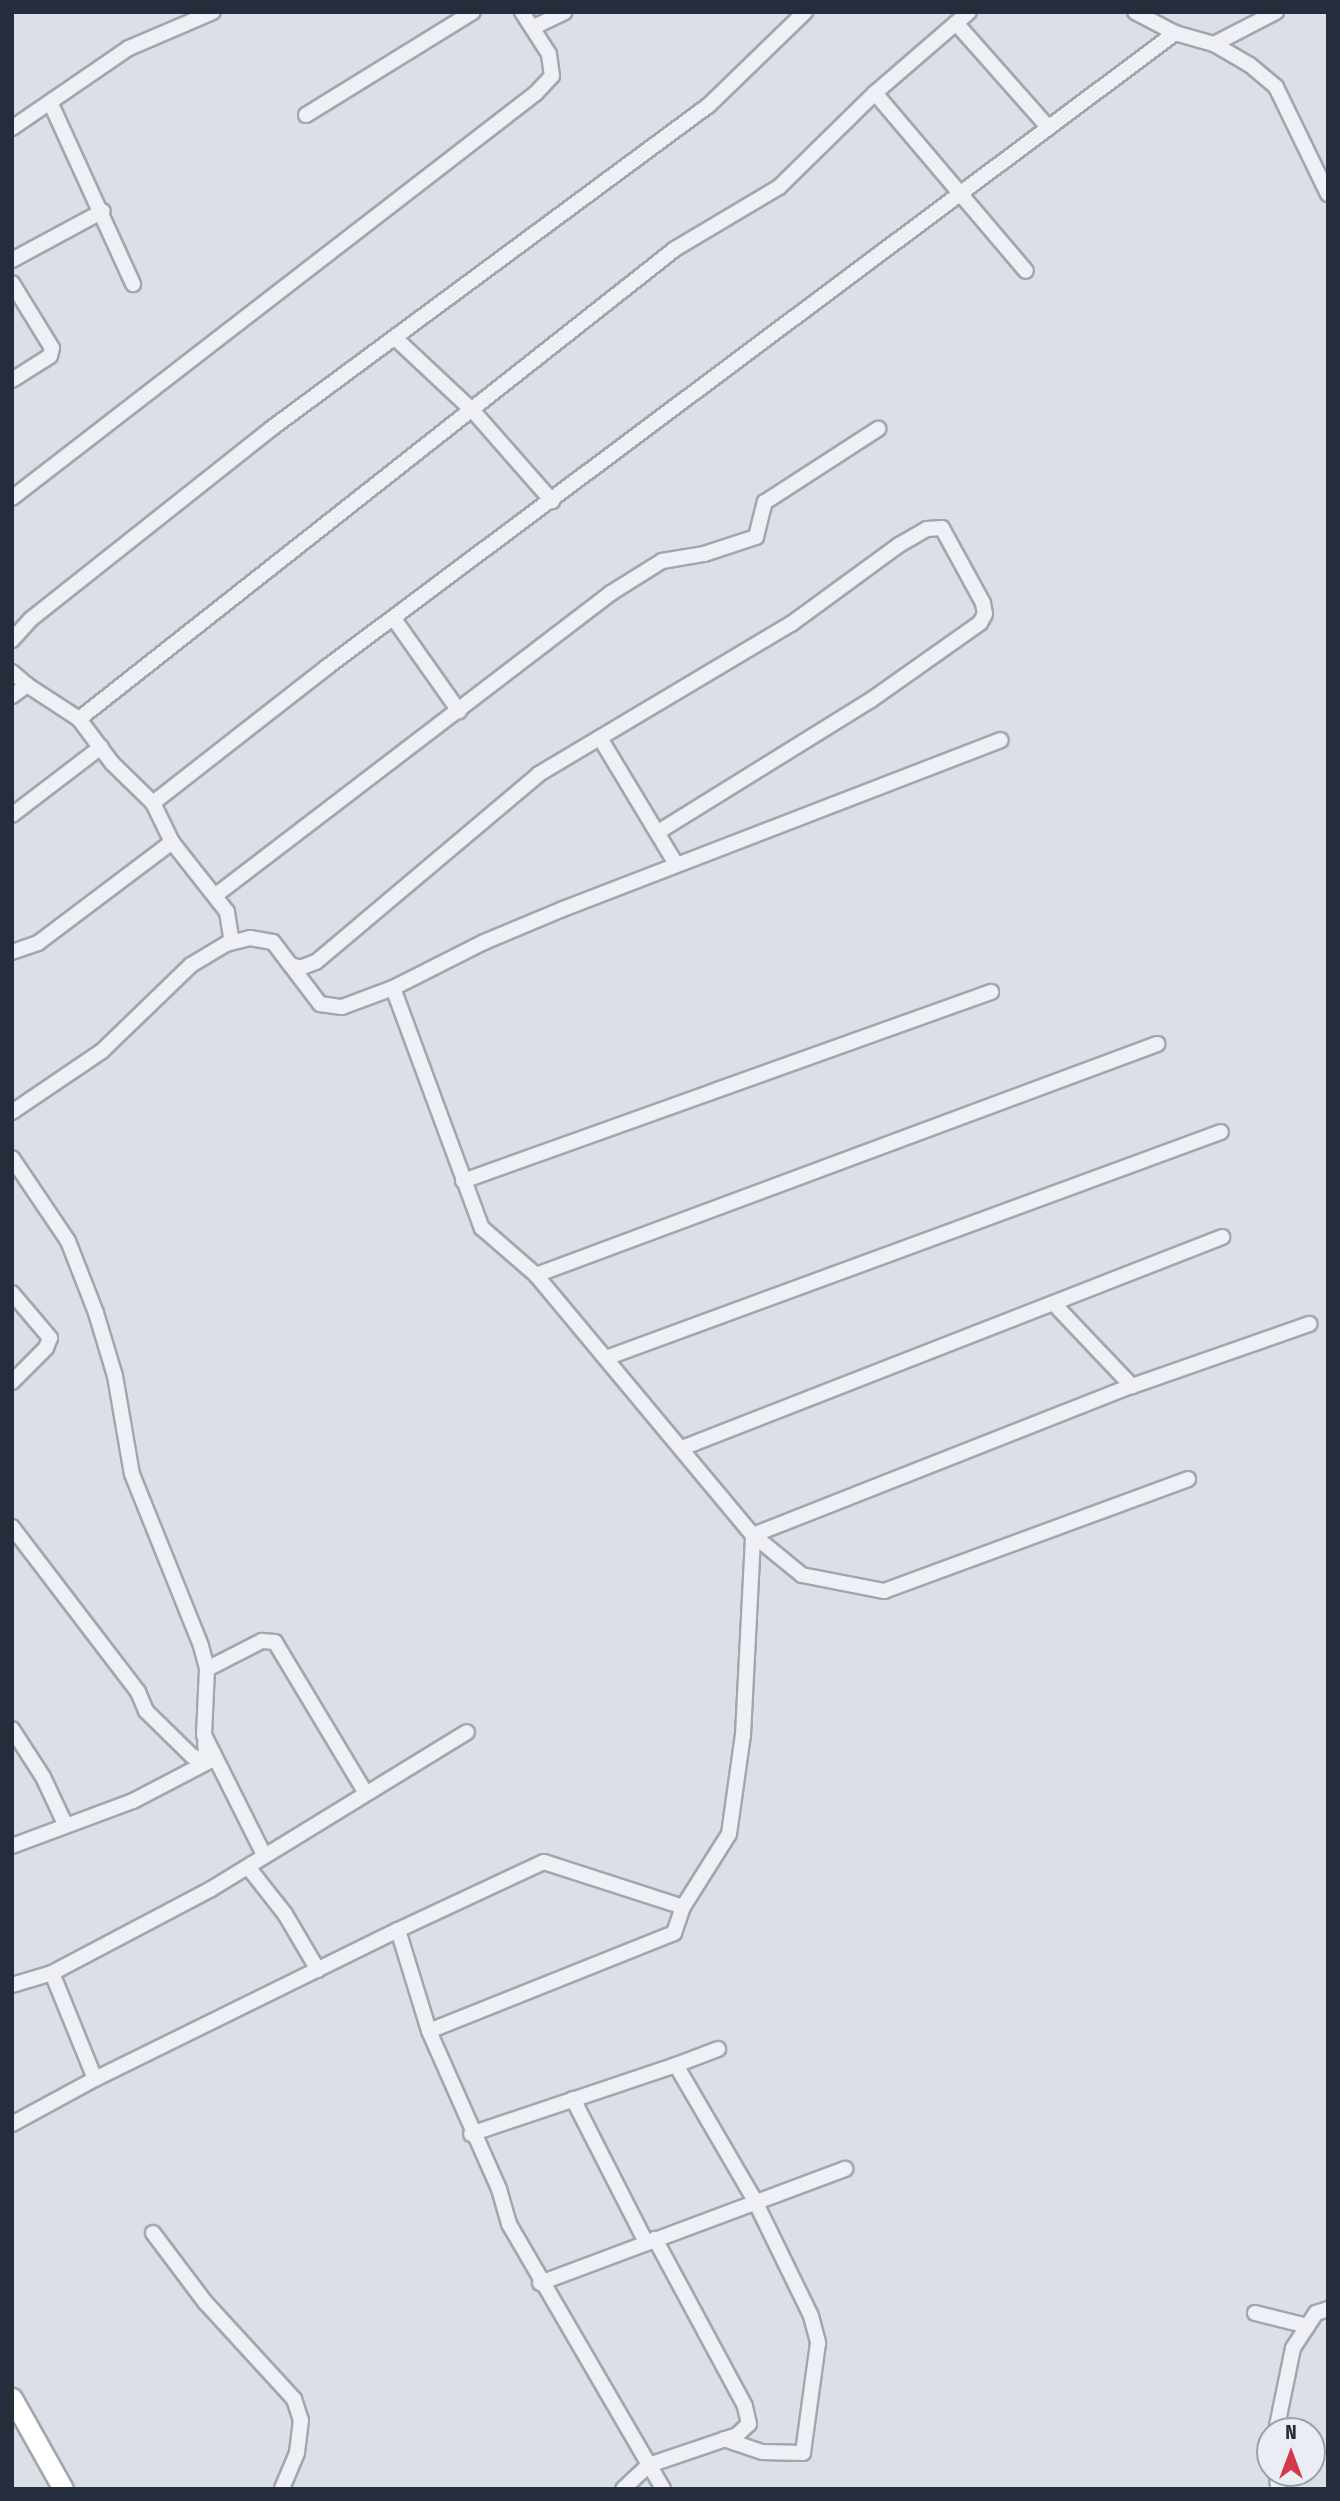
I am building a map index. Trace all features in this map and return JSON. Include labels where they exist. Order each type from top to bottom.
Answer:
[{"type":"main road","points":[[12,2399],[63,2489]]},
{"type":"street","points":[[12,128],[51,104],[129,48],[213,12]]},
{"type":"street","points":[[306,115],[473,12]]},
{"type":"street","points":[[12,498],[536,93],[552,76],[549,54],[522,12]]},
{"type":"street","points":[[534,27],[565,12]]},
{"type":"street","points":[[12,640],[75,583],[395,338],[709,105],[805,12]]},
{"type":"street","points":[[79,719],[473,411],[675,249],[779,187],[875,93],[969,12]]},
{"type":"street","points":[[1135,12],[1175,33],[1214,44],[1251,65],[1276,87],[1328,194]]},
{"type":"street","points":[[1214,44],[1276,12]]},
{"type":"street","points":[[956,23],[1049,128]]},
{"type":"street","points":[[153,803],[750,349],[962,196],[1175,33]]},
{"type":"street","points":[[875,93],[1026,271]]},
{"type":"street","points":[[51,104],[103,211],[133,284]]},
{"type":"street","points":[[12,260],[103,211]]},
{"type":"street","points":[[12,283],[52,348],[50,356],[12,380]]},
{"type":"street","points":[[395,338],[473,411],[552,501]]},
{"type":"street","points":[[216,895],[459,711],[552,635],[652,566],[756,537],[765,502],[878,429]]},
{"type":"street","points":[[291,965],[300,968],[316,962],[498,805],[600,738],[810,612],[859,572],[918,534],[938,526],[948,537],[983,603],[985,614],[980,623],[872,700],[660,831]]},
{"type":"street","points":[[394,619],[459,711]]},
{"type":"street","points":[[12,673],[79,719],[153,803],[172,842],[227,912],[232,942]]},
{"type":"street","points":[[12,696],[27,685]]},
{"type":"street","points":[[600,738],[660,831],[676,864]]},
{"type":"street","points":[[12,1112],[102,1051],[191,965],[232,942],[250,938],[273,942],[313,997],[330,1006],[342,1007],[393,988],[484,942],[676,864],[1000,740]]},
{"type":"street","points":[[12,816],[101,747]]},
{"type":"street","points":[[12,952],[38,943],[172,842]]},
{"type":"street","points":[[393,988],[429,1074],[463,1181],[482,1228],[536,1275],[753,1535],[802,1575],[884,1591],[1188,1479]]},
{"type":"street","points":[[463,1181],[991,992]]},
{"type":"street","points":[[536,1275],[1157,1044]]},
{"type":"street","points":[[606,1359],[1221,1132]]},
{"type":"street","points":[[12,1158],[18,1177],[68,1241],[96,1313],[115,1376],[132,1474],[153,1519],[207,1669],[204,1735],[212,1760],[264,1855]]},
{"type":"street","points":[[682,1448],[1055,1305],[1222,1237]]},
{"type":"street","points":[[12,1293],[50,1338],[46,1348],[12,1382]]},
{"type":"street","points":[[1055,1305],[1132,1386]]},
{"type":"street","points":[[753,1535],[1132,1386],[1309,1324]]},
{"type":"street","points":[[12,1527],[138,1692],[146,1711],[192,1756],[212,1760]]},
{"type":"street","points":[[429,2031],[674,1933],[683,1907],[729,1835],[743,1735],[753,1535]]},
{"type":"street","points":[[207,1669],[262,1641],[275,1642],[365,1792]]},
{"type":"street","points":[[12,1729],[44,1777],[65,1824]]},
{"type":"street","points":[[12,1984],[52,1973],[247,1867],[365,1792],[467,1732]]},
{"type":"street","points":[[12,1846],[65,1824],[134,1801],[212,1760]]},
{"type":"street","points":[[12,2124],[95,2078],[544,1862],[683,1907]]},
{"type":"street","points":[[247,1867],[285,1914],[318,1970]]},
{"type":"street","points":[[398,1930],[429,2031],[471,2134],[540,2283],[663,2489]]},
{"type":"street","points":[[52,1973],[95,2078]]},
{"type":"street","points":[[471,2134],[718,2049]]},
{"type":"street","points":[[676,2065],[755,2201],[811,2316],[818,2343],[803,2453],[762,2452],[724,2439]]},
{"type":"street","points":[[573,2099],[745,2406],[749,2424],[724,2439],[649,2465],[623,2489]]},
{"type":"street","points":[[540,2283],[845,2169]]},
{"type":"street","points":[[153,2233],[213,2312],[294,2399],[301,2420],[298,2453],[282,2489]]},
{"type":"street","points":[[1278,2417],[1286,2371],[1307,2326],[1316,2313],[1328,2309]]},
{"type":"street","points":[[1255,2313],[1307,2326]]}]
